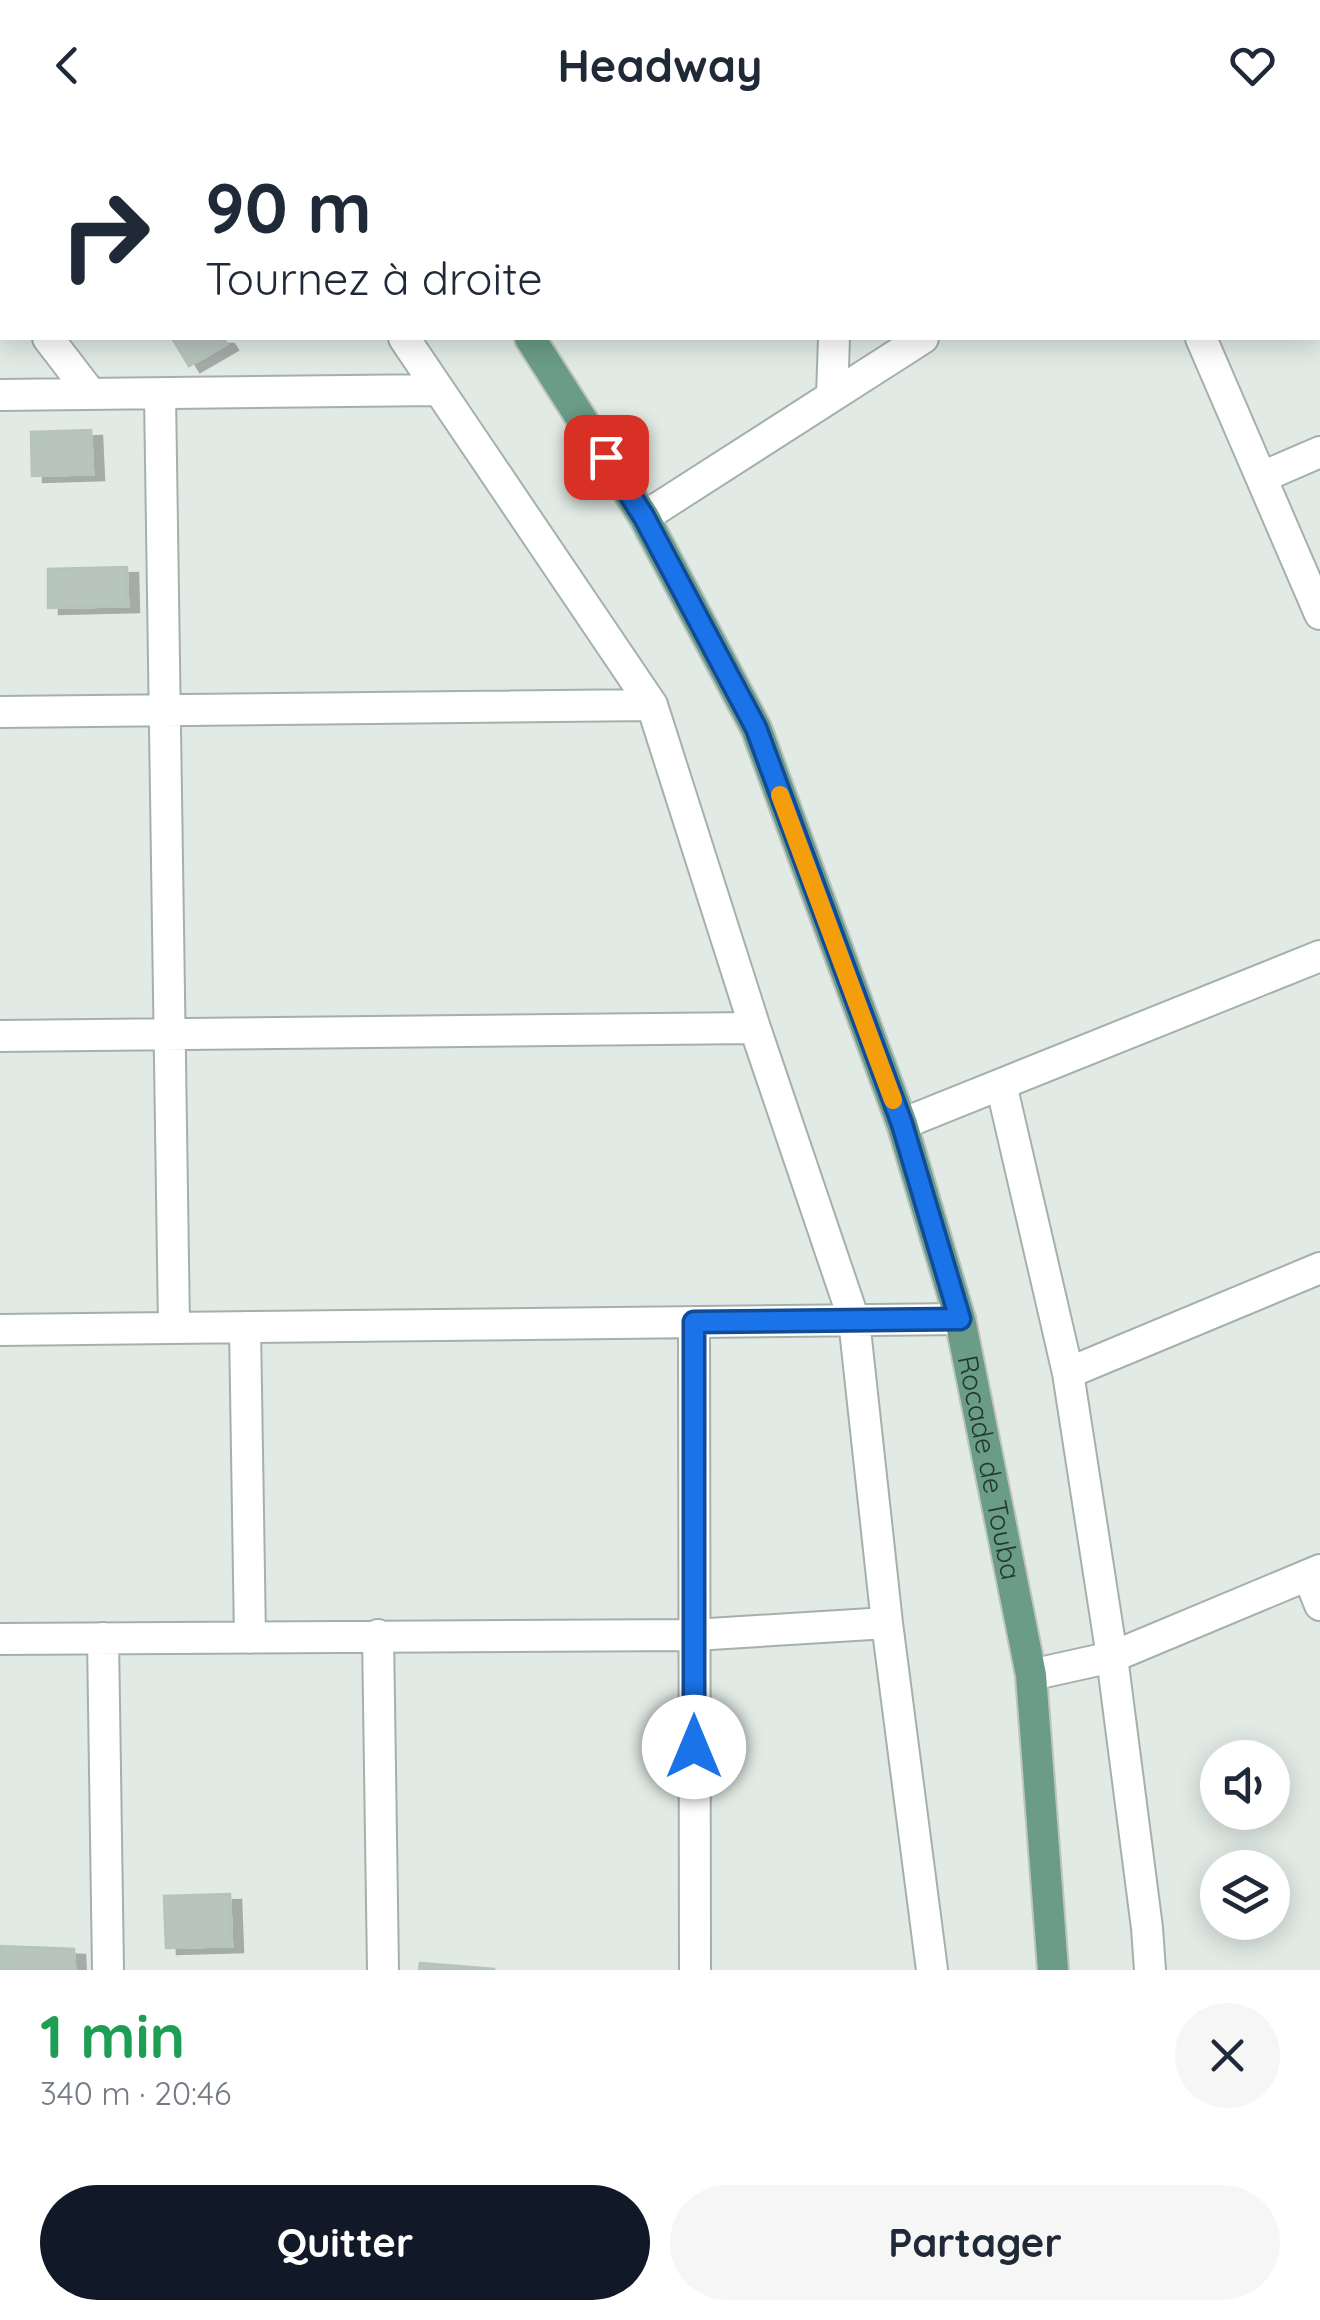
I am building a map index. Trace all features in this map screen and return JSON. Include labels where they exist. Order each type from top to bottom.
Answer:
[{"type":"main road","name":"Rocade de Touba","points":[[531,340],[644,517],[756,728],[902,1124],[960,1319],[1031,1676],[1053,1970]]},
{"type":"street","points":[[50,340],[91,394]]},
{"type":"street","points":[[405,340],[652,705],[854,1320],[887,1624],[932,1970]]},
{"type":"street","points":[[832,396],[834,340]]},
{"type":"street","points":[[644,517],[920,340]]},
{"type":"street","points":[[1202,340],[1320,614]]},
{"type":"street","points":[[0,395],[439,390]]},
{"type":"street","points":[[160,394],[174,1327]]},
{"type":"street","points":[[1262,477],[1320,452]]},
{"type":"street","points":[[0,712],[652,705]]},
{"type":"street","points":[[902,1124],[1320,956]]},
{"type":"street","points":[[0,1036],[755,1028]]},
{"type":"street","points":[[1000,1084],[1068,1373],[1112,1657],[1150,1970]]},
{"type":"street","points":[[1068,1373],[1320,1268]]},
{"type":"street","points":[[0,1330],[960,1319]]},
{"type":"street","points":[[694,1322],[694,1970]]},
{"type":"street","points":[[245,1327],[250,1638]]},
{"type":"street","points":[[1031,1676],[1112,1657],[1314,1572],[1320,1605]]},
{"type":"street","points":[[0,1639],[694,1635],[887,1624]]},
{"type":"street","points":[[378,1635],[383,1970]]},
{"type":"street","points":[[103,1638],[108,1970]]},
{"type":"building","points":[[173,340],[224,340],[227,344],[189,366]]},
{"type":"building","points":[[91,430],[93,474],[32,476],[31,432]]},
{"type":"building","points":[[127,567],[128,606],[48,608],[48,569]]},
{"type":"building","points":[[230,1894],[232,1946],[166,1948],[164,1896]]},
{"type":"building","points":[[0,1946],[74,1949],[75,1970],[0,1970]]},
{"type":"building","points":[[420,1963],[494,1969],[494,1970],[419,1970]]},
{"type":"slow traffic","points":[[780,795],[893,1100]]},
{"type":"route","points":[[606,457],[644,517],[756,728],[902,1124],[960,1319],[694,1322],[694,1747]]}]
